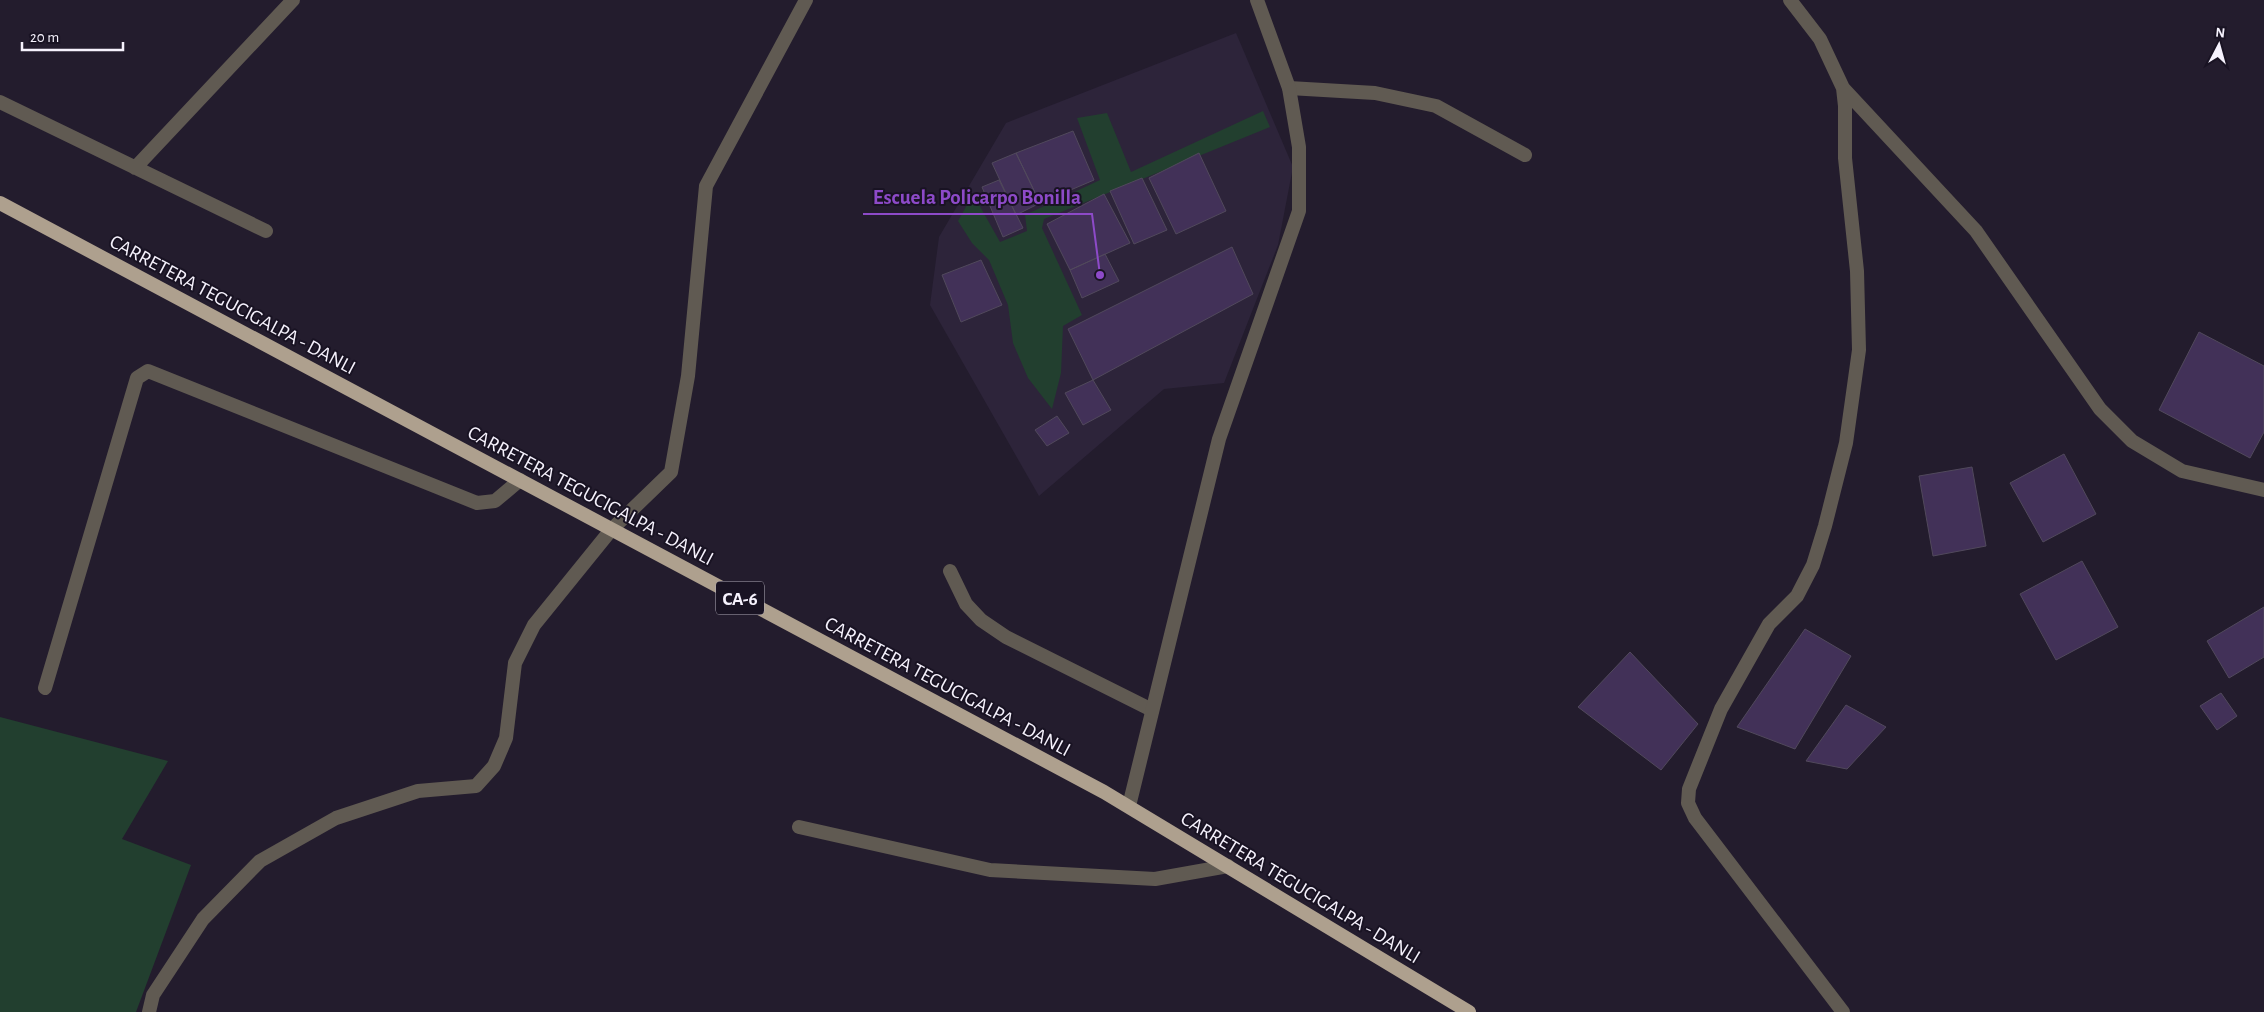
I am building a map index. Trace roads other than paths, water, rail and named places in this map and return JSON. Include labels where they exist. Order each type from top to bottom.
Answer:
[{"type":"highway","name":"CARRETERA TEGUCIGALPA - DANLI","points":[[0,203],[1129,806],[1469,1012]]},
{"type":"street","points":[[135,168],[293,0]]},
{"type":"street","points":[[150,1012],[154,995],[203,919],[260,861],[336,818],[418,791],[476,786],[494,766],[506,738],[515,663],[534,625],[611,530],[671,472],[688,376],[706,186],[806,0]]},
{"type":"street","points":[[1129,806],[1219,439],[1300,211],[1299,147],[1289,88],[1257,0]]},
{"type":"street","points":[[1790,0],[1820,39],[1843,88],[1976,231],[2100,409],[2132,441],[2182,471],[2264,490]]},
{"type":"street","points":[[1289,88],[1375,93],[1436,106],[1525,155]]},
{"type":"street","points":[[1843,88],[1845,158],[1856,271],[1859,350],[1846,443],[1813,565],[1796,596],[1769,624],[1721,709],[1689,789],[1688,804],[1695,818],[1843,1012]]},
{"type":"street","points":[[0,102],[266,231]]},
{"type":"street","points":[[45,688],[137,378],[148,371],[477,503],[495,501],[520,480]]},
{"type":"street","points":[[950,571],[966,604],[980,620],[1006,637],[1152,710]]},
{"type":"street","points":[[799,826],[990,870],[1155,879],[1228,866]]},
{"type":"place","name":"Escuela Policarpo Bonilla","points":[[1100,275]]}]
